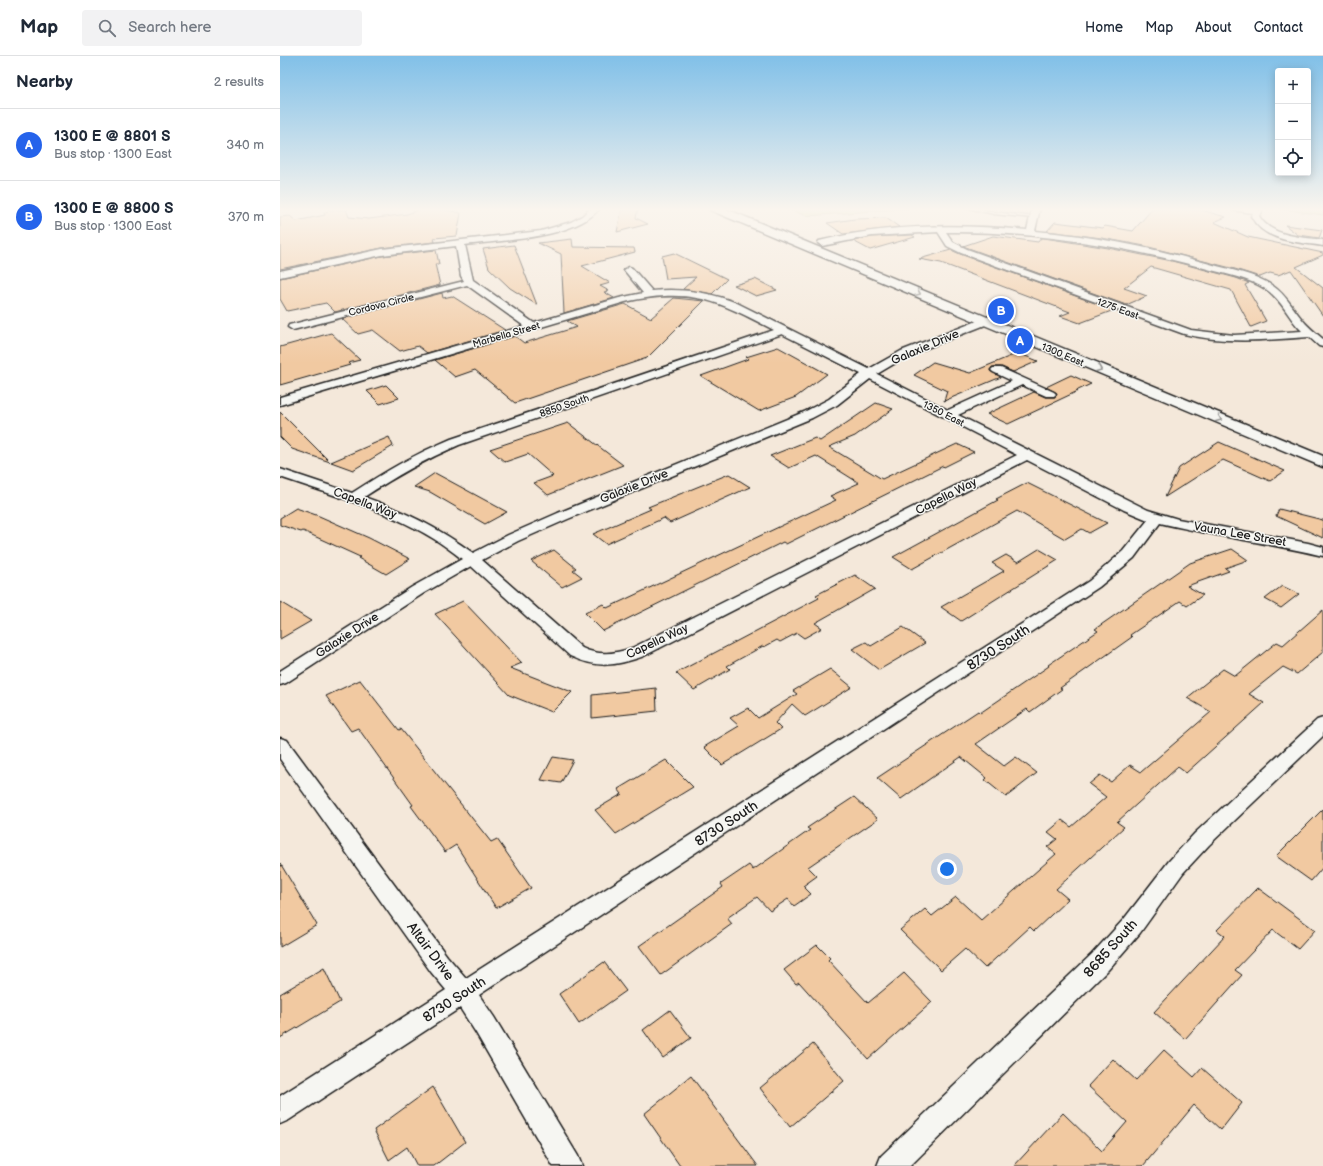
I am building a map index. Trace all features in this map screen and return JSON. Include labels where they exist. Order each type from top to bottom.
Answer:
[{"type":"main road","name":"1300 East","points":[[844,260],[1323,448]]},
{"type":"main road","name":"1300 East","points":[[860,260],[992,319],[1323,462]]},
{"type":"street","points":[[280,274],[346,260]]},
{"type":"street","points":[[463,260],[466,276],[469,282],[533,326]]},
{"type":"street","name":"1275 East","points":[[987,260],[1188,332],[1207,337],[1221,338],[1311,334]]},
{"type":"street","points":[[1184,260],[1258,282],[1276,291],[1299,323],[1323,344]]},
{"type":"street","points":[[629,270],[649,294]]},
{"type":"street","name":"Cordova Circle","points":[[293,327],[469,282]]},
{"type":"street","name":"Marbella Street","points":[[280,401],[622,300],[649,294],[692,293],[709,295],[734,305]]},
{"type":"street","name":"1350 East","points":[[734,305],[1026,455],[1128,506],[1156,518]]},
{"type":"street","name":"Galaxie Drive","points":[[280,679],[418,590],[472,559],[563,516],[808,415],[833,402],[869,374],[888,362],[906,353],[992,319]]},
{"type":"street","name":"8850 South","points":[[354,498],[396,470],[424,455],[455,442],[782,330]]},
{"type":"street","points":[[997,370],[1050,394]]},
{"type":"street","points":[[947,415],[1022,381]]},
{"type":"street","name":"Capella Way","points":[[280,473],[354,498],[412,521],[440,536],[472,559],[576,652],[587,658],[599,660],[619,659],[645,649],[1026,455]]},
{"type":"street","name":"Vauna Lee Street","points":[[1156,518],[1295,544],[1323,552]]},
{"type":"street","name":"8730 South","points":[[280,1111],[1094,584],[1118,567],[1136,548],[1156,518]]},
{"type":"street","name":"8685 South","points":[[891,1166],[1100,962],[1132,926],[1176,867],[1202,839],[1323,725]]},
{"type":"street","name":"Altair Drive","points":[[280,746],[439,964],[463,992],[485,1025],[568,1166]]},
{"type":"building","points":[[280,260],[325,260],[280,269]]},
{"type":"building","points":[[364,260],[438,260],[439,264],[435,264],[440,285],[335,312],[326,303],[287,311],[280,299],[280,278]]},
{"type":"building","points":[[486,260],[520,260],[537,305],[510,288],[489,268]]},
{"type":"building","points":[[561,260],[605,260],[582,266],[610,283],[600,286],[609,291],[604,292],[614,298],[564,313]]},
{"type":"building","points":[[663,260],[688,260],[727,279],[712,294],[683,289],[696,277],[666,279]]},
{"type":"building","points":[[923,260],[976,260],[1114,310],[1080,323],[1060,316],[1070,312],[941,263]]},
{"type":"building","points":[[1001,260],[1172,261],[1236,278],[1249,283],[1245,285],[1266,321],[1251,327],[1231,290],[1151,267],[1124,288],[1147,296],[1126,305]]},
{"type":"building","points":[[1199,260],[1312,260],[1296,267],[1323,288],[1323,316],[1291,270],[1278,275],[1270,273],[1260,277]]},
{"type":"building","points":[[755,279],[777,290],[756,296],[734,285]]},
{"type":"building","points":[[442,293],[443,298],[452,296],[505,330],[427,353],[418,346],[400,351],[373,330],[358,334],[342,319]]},
{"type":"building","points":[[674,298],[704,301],[647,358],[515,403],[475,370],[455,377],[435,360],[515,336],[524,343],[577,327],[567,321],[625,304],[651,318]]},
{"type":"building","points":[[331,333],[360,360],[348,363],[350,365],[280,385],[280,347]]},
{"type":"building","points":[[778,347],[827,374],[796,397],[759,411],[701,376],[748,359],[746,357]]},
{"type":"building","points":[[1018,353],[1038,361],[1013,372],[1002,367],[992,367],[990,371],[1001,377],[944,401],[947,391],[914,375],[933,362],[970,373]]},
{"type":"building","points":[[1071,375],[1091,384],[1008,424],[987,414],[1034,392],[1045,397],[1055,397],[1057,393],[1046,387]]},
{"type":"building","points":[[386,385],[399,398],[380,404],[367,391]]},
{"type":"building","points":[[876,403],[893,409],[855,436],[829,447],[882,479],[957,444],[974,452],[786,544],[783,542],[603,631],[585,613],[603,604],[607,608],[836,500],[830,496],[859,483],[816,456],[789,468],[770,456],[815,438],[820,441]]},
{"type":"building","points":[[280,412],[330,462],[292,449],[280,437]]},
{"type":"building","points":[[568,423],[623,465],[548,495],[534,483],[553,476],[528,454],[505,462],[490,449]]},
{"type":"building","points":[[389,437],[393,446],[353,470],[331,462]]},
{"type":"building","points":[[1219,442],[1285,471],[1270,481],[1223,460],[1165,497],[1179,468]]},
{"type":"building","points":[[435,473],[507,512],[485,524],[430,492],[414,487]]},
{"type":"building","points":[[729,474],[750,487],[670,523],[664,518],[606,544],[593,534],[651,509],[648,507]]},
{"type":"building","points":[[1027,483],[1107,523],[1089,533],[1082,529],[1065,539],[1017,511],[912,569],[893,557],[998,500],[996,499]]},
{"type":"building","points":[[296,508],[319,516],[369,538],[410,559],[386,574],[358,558],[360,557],[303,531],[301,532],[280,525],[280,518]]},
{"type":"building","points":[[1279,509],[1323,520],[1323,538],[1276,516]]},
{"type":"building","points":[[1039,549],[1058,560],[961,621],[941,607],[1004,571],[992,563],[1006,555],[1018,562]]},
{"type":"building","points":[[1232,549],[1248,560],[1225,568],[1229,571],[1187,586],[1203,595],[1187,606],[1180,601],[1130,635],[1132,637],[1060,688],[1062,689],[1030,712],[1027,709],[976,744],[1004,766],[1016,757],[1037,773],[1006,797],[985,780],[987,778],[961,757],[901,799],[877,778],[978,711],[980,713],[1049,666],[1048,665],[1098,631],[1095,629],[1190,563]]},
{"type":"building","points":[[554,550],[576,568],[573,570],[582,577],[562,587],[531,561]]},
{"type":"building","points":[[855,575],[875,589],[815,623],[822,628],[804,638],[797,633],[780,642],[777,640],[764,647],[763,646],[727,666],[730,669],[694,690],[676,673],[819,598],[816,595]]},
{"type":"building","points":[[1282,586],[1299,594],[1281,608],[1265,599]]},
{"type":"building","points":[[463,601],[522,663],[510,668],[572,692],[552,712],[509,695],[435,614]]},
{"type":"building","points":[[280,602],[311,621],[280,639]]},
{"type":"building","points":[[1323,610],[1323,652],[1297,674],[1283,667],[1249,694],[1264,703],[1186,773],[1178,767],[1117,822],[1124,827],[1056,889],[1068,899],[1034,931],[1030,927],[985,968],[965,949],[941,970],[900,930],[925,909],[932,916],[956,897],[981,920],[1056,854],[1047,847],[1057,839],[1048,832],[1062,820],[1071,827],[1106,797],[1089,784],[1100,775],[1111,782],[1130,765],[1141,772],[1211,712],[1187,698],[1223,669],[1235,676],[1277,642],[1283,645]]},
{"type":"building","points":[[903,627],[925,643],[879,670],[852,649],[866,642],[871,646]]},
{"type":"building","points":[[830,669],[852,687],[805,716],[792,704],[775,723],[781,729],[722,765],[704,747],[739,726],[730,718],[748,708],[758,718],[797,694],[793,691]]},
{"type":"building","points":[[360,680],[491,842],[497,839],[531,888],[496,908],[456,845],[445,852],[411,806],[413,805],[358,728],[351,731],[326,696]]},
{"type":"building","points":[[656,688],[657,711],[592,718],[592,695]]},
{"type":"building","points":[[553,757],[573,760],[561,783],[541,780]]},
{"type":"building","points":[[666,760],[693,787],[616,834],[595,810],[622,794],[618,789]]},
{"type":"building","points":[[854,797],[878,819],[808,867],[817,876],[803,886],[811,894],[794,906],[788,899],[770,911],[757,897],[727,918],[732,924],[661,975],[639,946],[723,887],[721,884],[749,865],[753,870],[810,830],[807,828]]},
{"type":"building","points":[[1323,809],[1323,867],[1311,881],[1276,856]]},
{"type":"building","points":[[280,863],[317,925],[280,947]]},
{"type":"building","points":[[1258,888],[1315,930],[1298,949],[1273,930],[1235,970],[1242,975],[1185,1039],[1154,1012],[1225,936],[1217,930]]},
{"type":"building","points":[[817,945],[830,958],[828,960],[868,1003],[904,973],[932,1002],[868,1059],[799,982],[796,984],[784,970]]},
{"type":"building","points":[[604,962],[626,991],[579,1024],[559,994]]},
{"type":"building","points":[[324,968],[340,1002],[280,1038],[280,994]]},
{"type":"building","points":[[670,1010],[691,1038],[663,1058],[643,1030]]},
{"type":"building","points":[[813,1044],[844,1081],[790,1127],[760,1088]]},
{"type":"building","points":[[1164,1050],[1194,1077],[1202,1068],[1242,1103],[1221,1130],[1194,1105],[1143,1166],[1014,1166],[1063,1113],[1102,1151],[1127,1122],[1088,1086],[1113,1059],[1136,1080]]},
{"type":"building","points":[[691,1076],[758,1166],[680,1166],[644,1114]]},
{"type":"building","points":[[433,1087],[465,1142],[434,1166],[417,1166],[407,1147],[389,1160],[374,1130]]},
{"type":"place","name":"1300 E @ 8800 S","points":[[1001,311]]},
{"type":"place","name":"1300 E @ 8801 S","points":[[1020,341]]}]
